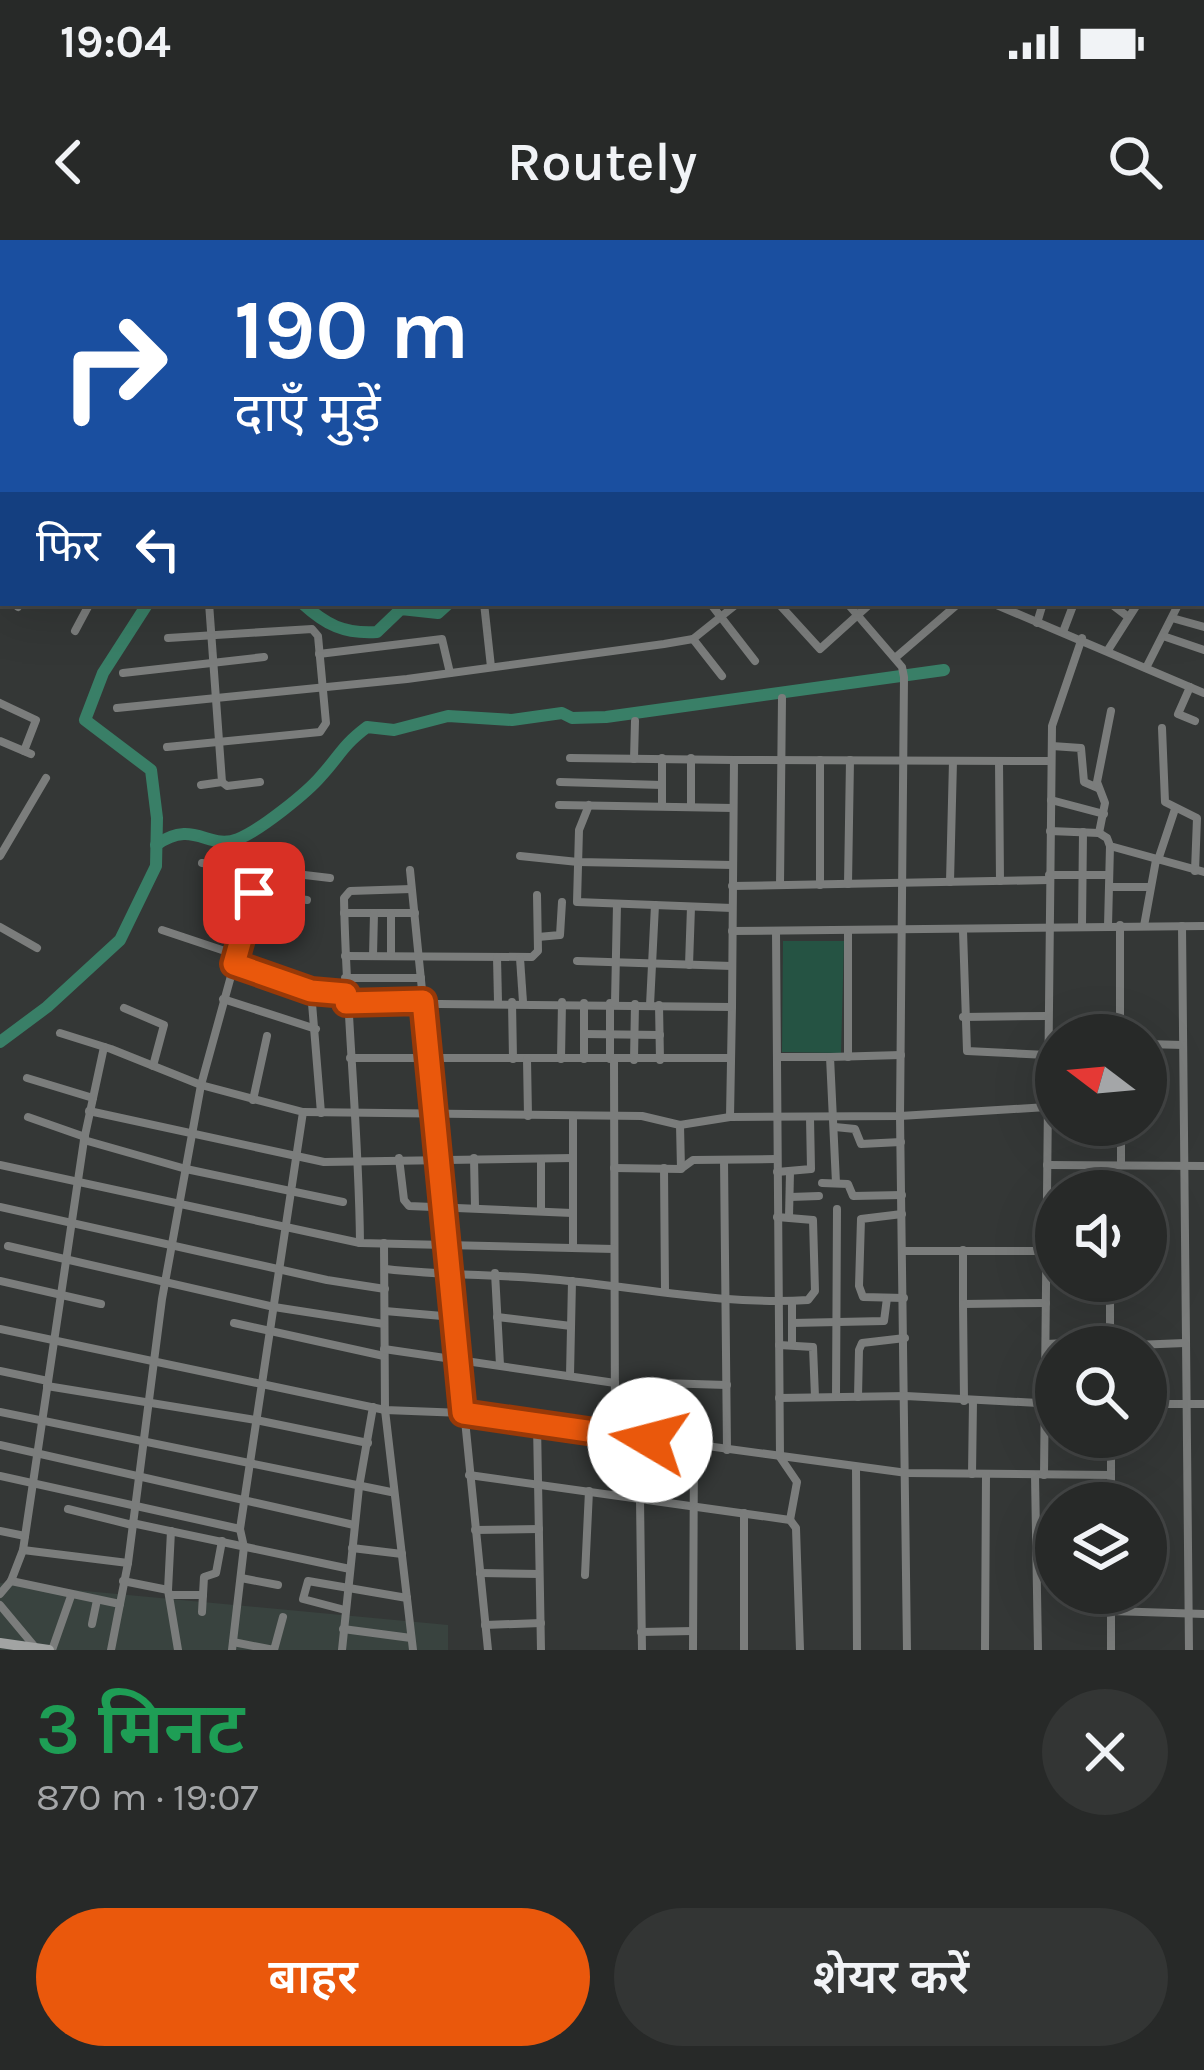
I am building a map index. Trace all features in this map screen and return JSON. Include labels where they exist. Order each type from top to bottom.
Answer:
[{"type":"street","points":[[75,632],[88,606]]},
{"type":"street","points":[[209,606],[222,782],[226,786],[260,782]]},
{"type":"street","points":[[484,606],[491,668]]},
{"type":"street","points":[[713,606],[755,661]]},
{"type":"street","points":[[117,708],[450,673],[693,639],[735,606]]},
{"type":"street","points":[[781,606],[820,649],[868,606]]},
{"type":"street","points":[[850,606],[901,667],[905,759],[899,1116],[907,1650]]},
{"type":"street","points":[[901,667],[956,606]]},
{"type":"street","points":[[999,606],[1204,693]]},
{"type":"street","points":[[1037,623],[1042,606]]},
{"type":"street","points":[[1064,632],[1073,606]]},
{"type":"street","points":[[1114,606],[1127,616]]},
{"type":"street","points":[[1108,650],[1135,606]]},
{"type":"street","points":[[1146,668],[1178,606]]},
{"type":"street","points":[[1172,618],[1204,627]]},
{"type":"street","points":[[167,747],[324,731],[318,636],[312,629],[168,638]]},
{"type":"street","points":[[1162,636],[1204,650]]},
{"type":"street","points":[[1047,1014],[1052,725],[1082,638]]},
{"type":"street","points":[[320,654],[441,639],[446,642],[450,673]]},
{"type":"street","points":[[693,639],[722,676]]},
{"type":"street","points":[[123,673],[264,657]]},
{"type":"street","points":[[1190,687],[1178,714],[1195,721]]},
{"type":"street","points":[[780,885],[782,698]]},
{"type":"street","points":[[0,704],[35,720],[28,752],[0,740]]},
{"type":"street","points":[[1099,833],[1104,798],[1099,788],[1111,711]]},
{"type":"street","points":[[634,759],[635,721]]},
{"type":"street","points":[[1110,846],[1199,872],[1197,818],[1166,805],[1164,798],[1162,728]]},
{"type":"street","points":[[1052,746],[1081,748],[1084,782],[1099,788]]},
{"type":"street","points":[[570,758],[1052,761]]},
{"type":"street","points":[[662,758],[662,806]]},
{"type":"street","points":[[691,758],[691,807]]},
{"type":"street","points":[[730,1117],[734,760]]},
{"type":"street","points":[[820,760],[820,885]]},
{"type":"street","points":[[848,884],[850,760]]},
{"type":"street","points":[[950,882],[952,761]]},
{"type":"street","points":[[999,761],[1000,881]]},
{"type":"street","points":[[0,856],[46,778]]},
{"type":"street","points":[[201,785],[222,782]]},
{"type":"street","points":[[560,782],[662,785]]},
{"type":"street","points":[[1051,800],[1104,814]]},
{"type":"street","points":[[559,805],[733,808]]},
{"type":"street","points":[[589,805],[579,830],[578,902],[732,908]]},
{"type":"street","points":[[1144,926],[1150,886],[1175,809]]},
{"type":"street","points":[[1050,831],[1099,833],[1107,838],[1108,926]]},
{"type":"street","points":[[1082,926],[1083,832]]},
{"type":"street","points":[[520,856],[733,865]]},
{"type":"street","points":[[202,863],[330,878]]},
{"type":"street","points":[[111,1650],[201,1085],[261,867]]},
{"type":"street","points":[[410,870],[488,1650]]},
{"type":"street","points":[[732,886],[1109,875]]},
{"type":"street","points":[[1109,887],[1150,886]]},
{"type":"street","points":[[360,1244],[344,898],[350,891],[411,889]]},
{"type":"street","points":[[254,893],[307,900]]},
{"type":"street","points":[[345,956],[536,955],[537,895]]},
{"type":"street","points":[[538,937],[560,935],[562,902]]},
{"type":"street","points":[[615,1435],[610,1034],[616,904]]},
{"type":"street","points":[[655,905],[651,964],[660,1060]]},
{"type":"street","points":[[689,965],[691,907]]},
{"type":"street","points":[[344,913],[415,913]]},
{"type":"street","points":[[373,956],[374,913]]},
{"type":"street","points":[[391,913],[392,956]]},
{"type":"street","points":[[1120,926],[1120,1014]]},
{"type":"street","points":[[1182,926],[1189,1650]]},
{"type":"street","points":[[732,931],[1204,926]]},
{"type":"street","points":[[0,927],[37,948]]},
{"type":"street","points":[[162,930],[311,991],[346,998],[732,1007]]},
{"type":"street","points":[[776,931],[780,1457],[797,1482],[790,1520]]},
{"type":"street","points":[[963,931],[968,1051],[1035,1054]]},
{"type":"street","points":[[848,932],[848,1057]]},
{"type":"street","points":[[497,957],[498,1002]]},
{"type":"street","points":[[512,1059],[520,958]]},
{"type":"street","points":[[577,962],[732,966]]},
{"type":"street","points":[[345,979],[421,978]]},
{"type":"street","points":[[311,991],[321,1113]]},
{"type":"street","points":[[223,1000],[316,1028]]},
{"type":"street","points":[[562,1002],[562,1059]]},
{"type":"street","points":[[584,1003],[584,1059]]},
{"type":"street","points":[[634,1060],[635,1004]]},
{"type":"street","points":[[124,1008],[164,1025],[153,1066]]},
{"type":"street","points":[[963,1017],[1035,1016]]},
{"type":"street","points":[[60,1033],[201,1085],[304,1112],[642,1116],[680,1125],[730,1117],[810,1118],[855,1129],[861,1144],[901,1142]]},
{"type":"street","points":[[584,1034],[660,1035]]},
{"type":"street","points":[[253,1100],[267,1036]]},
{"type":"street","points":[[1167,1045],[1184,1045]]},
{"type":"street","points":[[0,1594],[23,1550],[89,1111],[104,1048]]},
{"type":"street","points":[[777,1057],[901,1055]]},
{"type":"street","points":[[830,1057],[836,1183]]},
{"type":"street","points":[[350,1058],[731,1058]]},
{"type":"street","points":[[527,1059],[528,1115]]},
{"type":"street","points":[[27,1078],[93,1098]]},
{"type":"street","points":[[834,1123],[1035,1108]]},
{"type":"street","points":[[89,1111],[296,1156],[359,1162],[573,1158]]},
{"type":"street","points":[[283,1617],[274,1650],[232,1646],[244,1546],[240,1529],[244,1499],[304,1112]]},
{"type":"street","points":[[572,1247],[573,1116]]},
{"type":"street","points":[[28,1118],[186,1169],[343,1202]]},
{"type":"street","points":[[777,1172],[811,1169],[810,1118]]},
{"type":"street","points":[[680,1125],[681,1168]]},
{"type":"street","points":[[1047,1146],[1047,1170]]},
{"type":"street","points":[[1115,1170],[1118,1146]]},
{"type":"street","points":[[399,1158],[405,1204],[572,1213]]},
{"type":"street","points":[[474,1158],[475,1208]]},
{"type":"street","points":[[541,1159],[541,1210]]},
{"type":"street","points":[[614,1168],[681,1168],[693,1160],[776,1159]]},
{"type":"street","points":[[724,1160],[727,1450]]},
{"type":"street","points":[[1047,1165],[1204,1166]]},
{"type":"street","points":[[0,1166],[360,1244],[614,1249]]},
{"type":"street","points":[[664,1168],[664,1291]]},
{"type":"street","points":[[789,1217],[790,1172]]},
{"type":"street","points":[[822,1183],[848,1184],[853,1196],[902,1195]]},
{"type":"street","points":[[790,1197],[819,1196]]},
{"type":"street","points":[[0,1207],[385,1289]]},
{"type":"street","points":[[836,1397],[837,1209]]},
{"type":"street","points":[[902,1214],[870,1215],[859,1223],[860,1294],[904,1298]]},
{"type":"street","points":[[386,1269],[572,1281],[726,1300],[808,1300],[814,1295],[814,1223],[810,1218],[777,1217]]},
{"type":"street","points":[[384,1243],[385,1410],[412,1650]]},
{"type":"street","points":[[8,1246],[274,1307],[384,1324]]},
{"type":"street","points":[[963,1250],[972,1474]]},
{"type":"street","points":[[904,1251],[1035,1251]]},
{"type":"street","points":[[495,1274],[500,1365]]},
{"type":"street","points":[[0,1281],[101,1304]]},
{"type":"street","points":[[570,1375],[572,1281]]},
{"type":"street","points":[[792,1323],[884,1321],[887,1298]]},
{"type":"street","points":[[792,1301],[792,1345]]},
{"type":"street","points":[[963,1304],[1046,1303],[1046,1326]]},
{"type":"street","points":[[385,1310],[454,1317]]},
{"type":"street","points":[[497,1317],[572,1326]]},
{"type":"street","points":[[234,1323],[384,1352],[615,1383]]},
{"type":"street","points":[[0,1329],[385,1410],[463,1413],[907,1474],[1111,1475]]},
{"type":"street","points":[[858,1396],[862,1343],[905,1338]]},
{"type":"street","points":[[1167,1343],[1185,1343]]},
{"type":"street","points":[[779,1345],[811,1345],[815,1350],[815,1397]]},
{"type":"street","points":[[0,1371],[148,1405],[256,1420],[368,1443]]},
{"type":"street","points":[[650,1440],[660,1382],[727,1385]]},
{"type":"street","points":[[779,1399],[906,1396],[1035,1403]]},
{"type":"street","points":[[1167,1404],[1204,1404]]},
{"type":"street","points":[[341,1650],[358,1487],[373,1407]]},
{"type":"street","points":[[0,1412],[392,1492]]},
{"type":"street","points":[[537,1424],[541,1650]]},
{"type":"street","points":[[0,1445],[354,1525]]},
{"type":"street","points":[[693,1650],[694,1445]]},
{"type":"street","points":[[1037,1650],[1043,1458]]},
{"type":"street","points":[[1111,1458],[1111,1482]]},
{"type":"street","points":[[856,1467],[857,1650]]},
{"type":"street","points":[[469,1475],[790,1520],[796,1528],[800,1650]]},
{"type":"street","points":[[985,1650],[986,1475]]},
{"type":"street","points":[[0,1476],[240,1529]]},
{"type":"street","points":[[585,1575],[589,1492]]},
{"type":"street","points":[[640,1499],[642,1650]]},
{"type":"street","points":[[68,1509],[350,1570]]},
{"type":"street","points":[[744,1513],[744,1650]]},
{"type":"street","points":[[475,1530],[539,1529]]},
{"type":"street","points":[[0,1531],[25,1535]]},
{"type":"street","points":[[171,1531],[170,1592],[178,1650]]},
{"type":"street","points":[[202,1612],[204,1577],[216,1573],[222,1541]]},
{"type":"street","points":[[352,1548],[402,1554]]},
{"type":"street","points":[[23,1550],[128,1563]]},
{"type":"street","points":[[479,1573],[539,1574]]},
{"type":"street","points":[[241,1578],[278,1585]]},
{"type":"street","points":[[123,1580],[203,1595]]},
{"type":"street","points":[[345,1610],[302,1597],[310,1580],[407,1598]]},
{"type":"street","points":[[10,1581],[120,1604]]},
{"type":"street","points":[[46,1649],[71,1596]]},
{"type":"street","points":[[92,1624],[97,1600]]},
{"type":"street","points":[[0,1605],[46,1649]]},
{"type":"street","points":[[1167,1613],[1204,1614]]},
{"type":"street","points":[[1111,1614],[1112,1650]]},
{"type":"street","points":[[485,1625],[541,1623]]},
{"type":"street","points":[[343,1629],[411,1638]]},
{"type":"street","points":[[641,1632],[693,1631]]},
{"type":"street","points":[[0,1643],[46,1649]]},
{"type":"shaded area","points":[[0,1583],[448,1625],[448,1650],[0,1650]]},
{"type":"green space","points":[[783,941],[844,941],[841,1053],[782,1052]]},
{"type":"waterway","points":[[0,1042],[47,1007],[120,940],[156,866],[151,770],[85,720],[103,673],[146,606]]},
{"type":"waterway","points":[[306,606],[336,626],[365,632],[377,632],[401,609],[438,613],[446,606]]},
{"type":"waterway","points":[[156,845],[181,834],[227,842],[247,835],[306,791],[367,727],[394,730],[448,716],[512,720],[562,713],[572,718],[606,717],[944,670]]},
{"type":"route","points":[[254,893],[234,964],[311,991],[346,994],[346,1003],[423,1001],[463,1413],[650,1440]]}]
